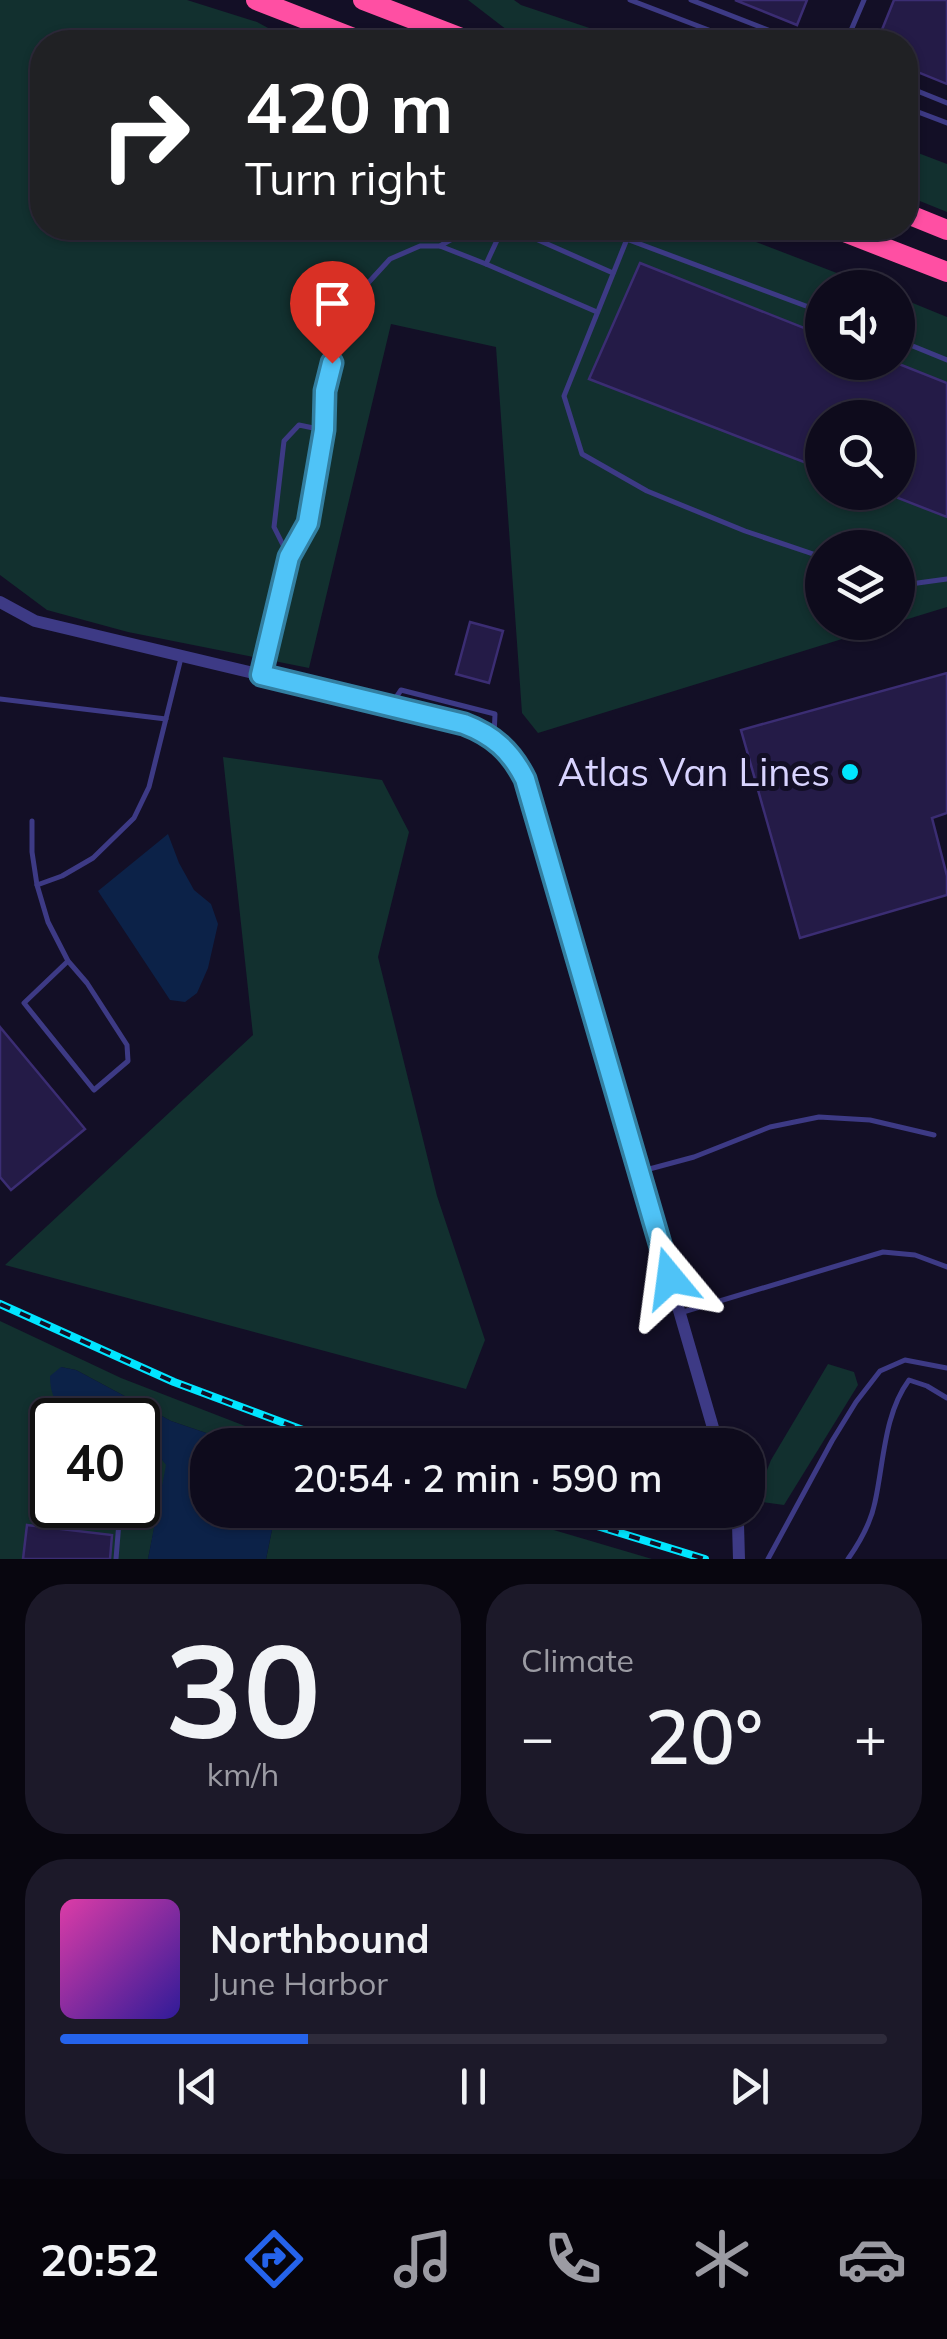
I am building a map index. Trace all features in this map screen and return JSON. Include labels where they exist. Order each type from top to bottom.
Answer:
[{"type":"highway","points":[[256,0],[333,30]]},
{"type":"highway","points":[[363,0],[441,30]]},
{"type":"highway","points":[[918,218],[947,230]]},
{"type":"highway","points":[[865,240],[947,272]]},
{"type":"street","points":[[0,602],[35,621],[464,724],[494,739],[517,764],[525,779],[713,1428]]},
{"type":"street","points":[[738,1528],[738,1559]]},
{"type":"lane","points":[[630,0],[709,30]]},
{"type":"lane","points":[[691,0],[768,30]]},
{"type":"lane","points":[[851,30],[864,0]]},
{"type":"lane","points":[[918,91],[947,103]]},
{"type":"lane","points":[[918,112],[947,124]]},
{"type":"lane","points":[[440,246],[450,240]]},
{"type":"lane","points":[[486,264],[496,240]]},
{"type":"lane","points":[[538,240],[613,273]]},
{"type":"lane","points":[[626,240],[564,396],[582,454],[647,492],[805,551]]},
{"type":"lane","points":[[632,240],[805,306]]},
{"type":"lane","points":[[261,675],[289,557],[308,523],[324,430],[325,391],[347,306],[390,259],[420,246],[440,246],[597,312]]},
{"type":"lane","points":[[915,347],[947,360]]},
{"type":"lane","points":[[289,557],[274,528],[284,441],[299,425],[324,430]]},
{"type":"lane","points":[[915,583],[947,579]]},
{"type":"lane","points":[[37,886],[93,858],[134,818],[149,787],[181,657]]},
{"type":"lane","points":[[390,705],[401,690],[495,714],[494,739]]},
{"type":"lane","points":[[0,699],[166,719]]},
{"type":"lane","points":[[32,821],[37,886],[48,922],[68,960],[127,1045],[128,1061],[94,1090],[24,1003],[68,960]]},
{"type":"lane","points":[[639,1172],[770,1127],[818,1117],[844,1116],[934,1134]]},
{"type":"lane","points":[[680,1312],[883,1252],[915,1256],[947,1268]]},
{"type":"lane","points":[[768,1559],[832,1441],[880,1370],[906,1360],[947,1368]]},
{"type":"lane","points":[[848,1559],[861,1540],[874,1506],[897,1396],[909,1380],[947,1398]]},
{"type":"lane","points":[[116,1559],[119,1528]]},
{"type":"lane","points":[[738,1559],[747,1559]]},
{"type":"green space","points":[[0,0],[187,0],[272,30],[30,30],[30,240],[751,240],[829,270],[805,270],[805,380],[915,380],[915,304],[947,317],[947,607],[915,617],[915,530],[805,530],[805,640],[839,640],[538,733],[522,713],[496,347],[391,324],[309,668],[128,632],[47,610],[0,575]]},
{"type":"green space","points":[[468,0],[514,0],[595,30],[507,30]]},
{"type":"green space","points":[[918,153],[947,164],[947,212],[918,200]]},
{"type":"green space","points":[[223,757],[382,780],[409,832],[378,957],[437,1196],[485,1340],[466,1389],[5,1265],[253,1035]]},
{"type":"green space","points":[[0,1321],[121,1378],[250,1428],[192,1428],[160,1415],[160,1398],[128,1398],[76,1370],[61,1367],[63,1398],[30,1398],[30,1528],[154,1528],[148,1559],[0,1559]]},
{"type":"green space","points":[[828,1364],[854,1372],[858,1385],[784,1505],[765,1502],[765,1475]]},
{"type":"green space","points":[[160,1457],[167,1465],[160,1500]]},
{"type":"green space","points":[[272,1528],[547,1528],[652,1559],[266,1559]]},
{"type":"water","points":[[168,834],[194,890],[211,904],[218,924],[208,968],[197,993],[185,1002],[170,1000],[98,891]]},
{"type":"water","points":[[61,1367],[76,1370],[128,1398],[54,1398],[50,1376]]},
{"type":"water","points":[[160,1415],[192,1428],[190,1528],[272,1528],[266,1559],[148,1559],[154,1528],[160,1528],[160,1496],[166,1465],[160,1457]]},
{"type":"building","points":[[735,0],[807,0],[797,25]]},
{"type":"building","points":[[894,0],[947,0],[947,84],[918,72],[918,30],[882,30]]},
{"type":"building","points":[[640,263],[805,328],[805,380],[915,380],[915,370],[947,383],[947,517],[915,505],[915,400],[805,400],[805,462],[589,379]]},
{"type":"building","points":[[470,622],[503,631],[489,683],[456,674]]},
{"type":"building","name":"Atlas Van Lines","points":[[947,673],[947,813],[932,818],[947,876],[947,895],[800,938],[741,730]]},
{"type":"building","points":[[0,1027],[85,1129],[11,1190],[0,1177]]},
{"type":"building","points":[[27,1525],[112,1535],[110,1559],[23,1559]]},
{"type":"railway","points":[[0,1304],[174,1382],[297,1428]]},
{"type":"railway","points":[[604,1528],[705,1559]]},
{"type":"place","name":"Atlas Van Lines","points":[[850,772]]},
{"type":"route","points":[[332,363],[308,523],[289,557],[261,675],[464,724],[494,739],[517,764],[525,779],[670,1278]]}]
